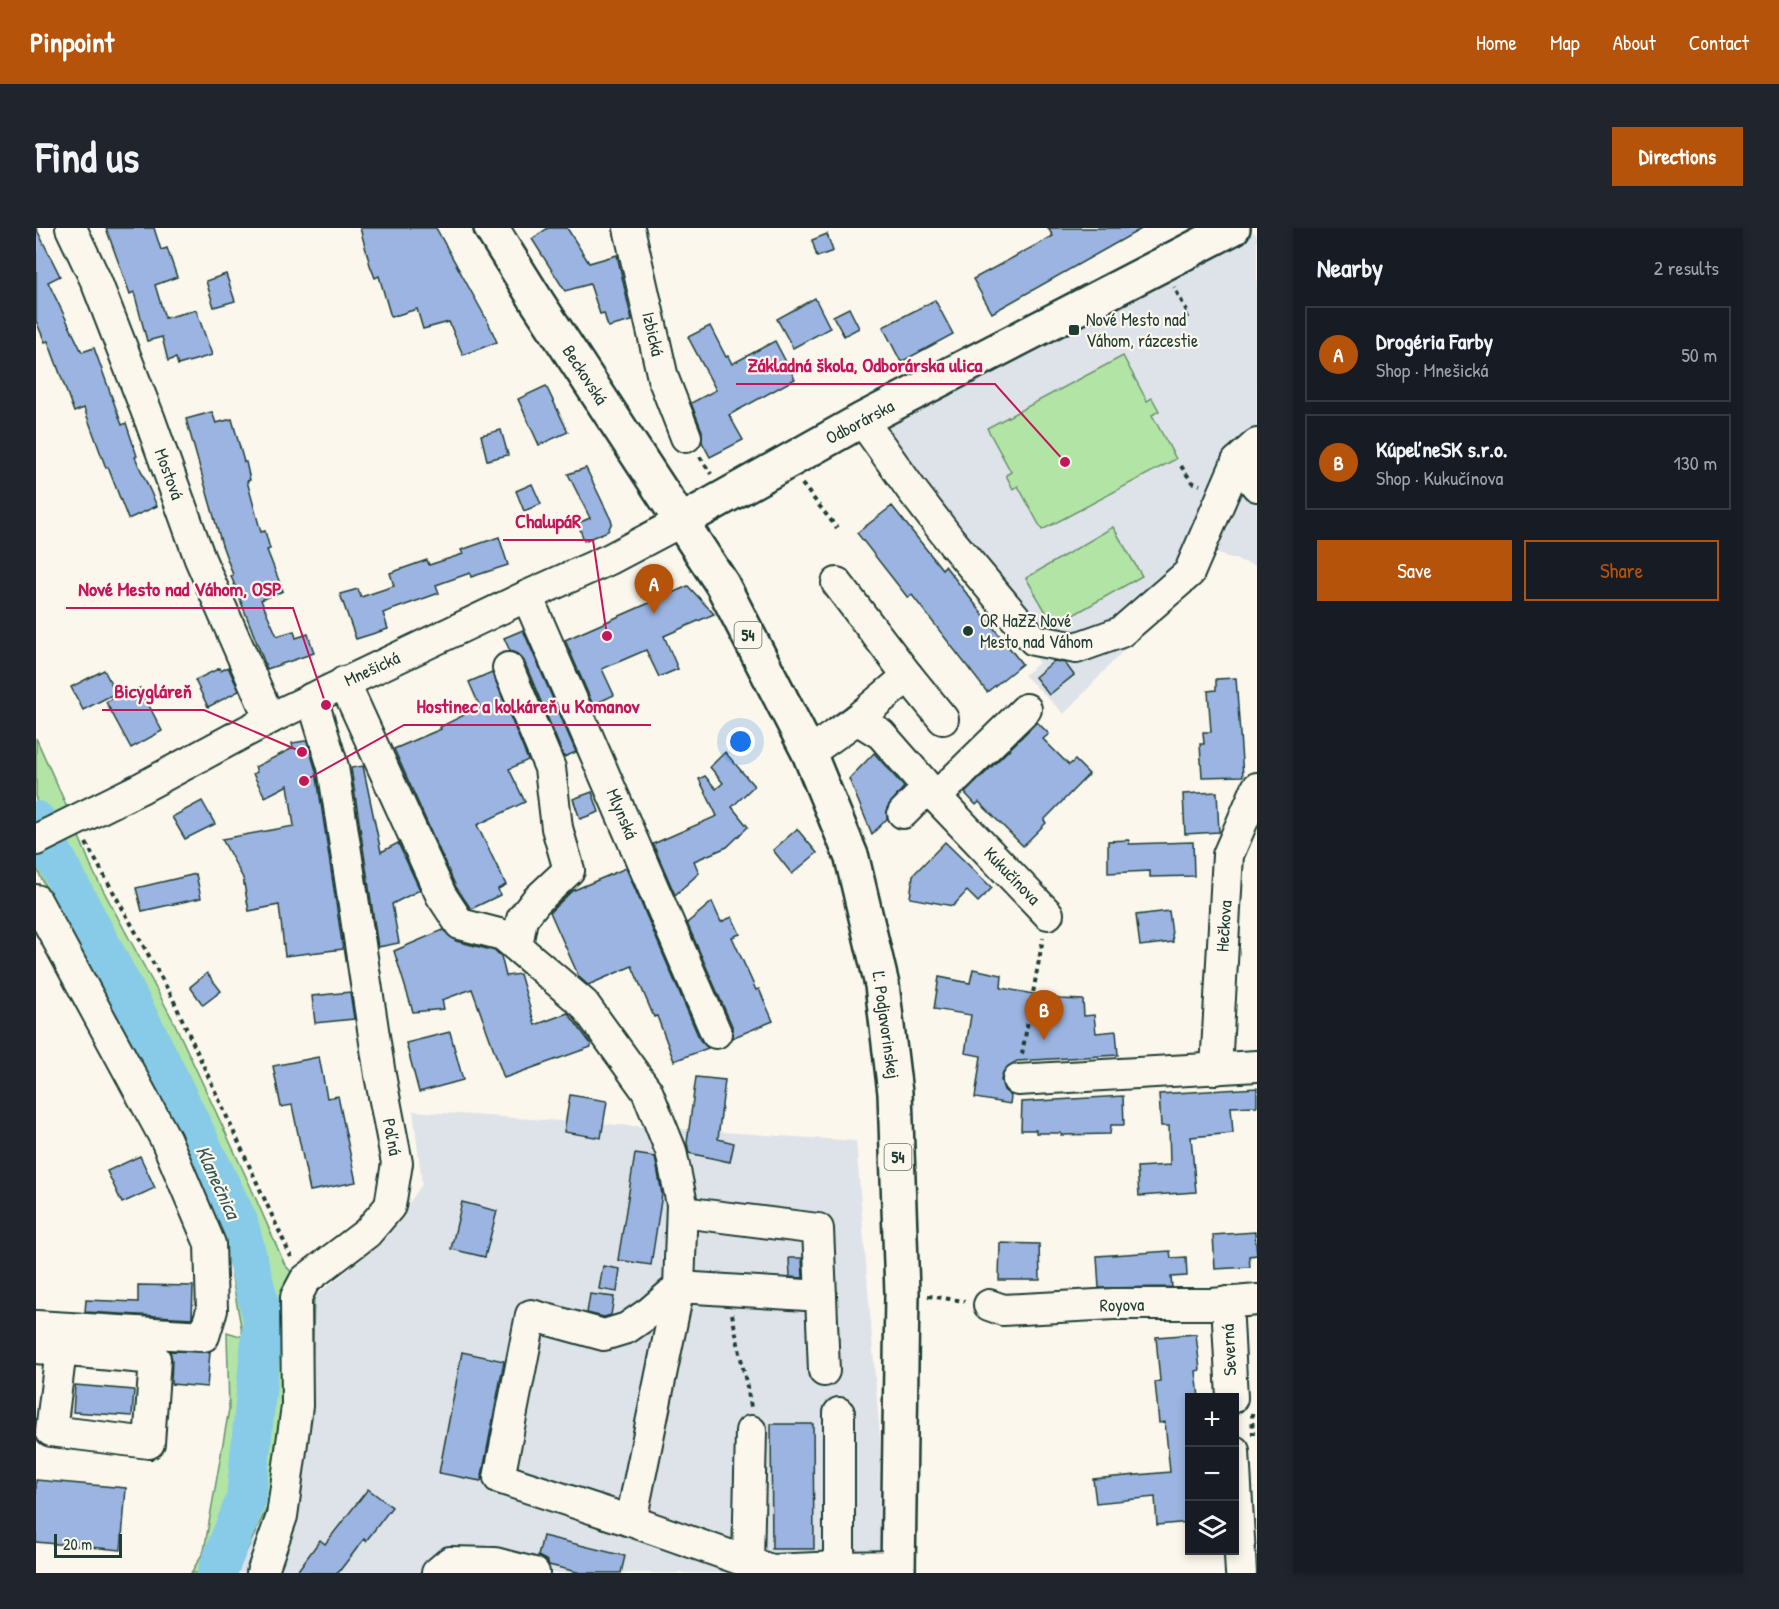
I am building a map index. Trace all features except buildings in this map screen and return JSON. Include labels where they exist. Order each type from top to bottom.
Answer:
[{"type":"main road","name":"Beckovská","points":[[491,228],[537,303],[680,522]]},
{"type":"main road","name":"Odborárska","points":[[680,522],[862,420],[1222,231]]},
{"type":"main road","name":"Ľ. Podjavorinskej","points":[[680,522],[722,584],[809,753],[852,858],[882,985],[896,1093],[902,1293],[898,1570]]},
{"type":"street","name":"Mostová","points":[[72,228],[105,302],[200,559],[271,718]]},
{"type":"street","name":"Izbická","points":[[629,228],[663,378],[686,437]]},
{"type":"street","points":[[862,420],[951,541],[1034,640],[1076,648],[1121,632],[1189,573],[1247,453]]},
{"type":"street","points":[[1247,453],[1257,486]]},
{"type":"street","name":"Mnešická","points":[[36,840],[141,788],[271,718],[526,596],[610,559],[680,522]]},
{"type":"street","points":[[837,583],[943,719]]},
{"type":"street","name":"Mlynská","points":[[526,596],[716,1033]]},
{"type":"street","points":[[508,668],[550,768],[556,828],[569,870],[536,900],[522,919],[517,946]]},
{"type":"street","points":[[809,753],[857,719],[908,676]]},
{"type":"street","points":[[344,682],[441,895],[460,924],[503,935],[584,1004],[647,1091],[671,1151],[682,1204],[679,1287],[631,1521]]},
{"type":"street","name":"Poľná","points":[[305,1280],[367,1233],[390,1206],[397,1163],[380,1075],[333,767],[312,698]]},
{"type":"street","points":[[903,813],[932,793],[1026,709]]},
{"type":"street","name":"Kukučínova","points":[[857,719],[881,735],[932,793],[1048,914]]},
{"type":"street","name":"Hečkova","points":[[1216,1069],[1228,855],[1257,788]]},
{"type":"street","points":[[36,900],[170,1151],[210,1244],[212,1310],[204,1335],[36,1326]]},
{"type":"street","points":[[1018,1080],[1257,1066]]},
{"type":"street","points":[[682,1212],[818,1229],[824,1371]]},
{"type":"street","points":[[262,1573],[282,1516],[297,1407],[296,1297],[305,1280]]},
{"type":"street","points":[[821,1296],[679,1287],[627,1328],[604,1335],[531,1315],[499,1478],[771,1570],[839,1567],[898,1570]]},
{"type":"street","name":"Royova","points":[[989,1305],[1003,1310],[1113,1304],[1212,1304],[1257,1300]]},
{"type":"street","name":"Severná","points":[[1227,1302],[1232,1393]]},
{"type":"street","points":[[839,1413],[839,1567]]},
{"type":"street","points":[[748,1562],[751,1431]]},
{"type":"street","points":[[1237,1501],[1241,1573]]},
{"type":"street","points":[[437,1573],[450,1562],[495,1563],[534,1573]]},
{"type":"path","points":[[1169,326],[1189,315],[1174,286]]},
{"type":"path","points":[[801,484],[837,528]]},
{"type":"path","points":[[85,844],[172,997],[289,1254],[305,1280]]},
{"type":"path","name":"Kukučínova","points":[[1018,1080],[1048,914]]},
{"type":"path","points":[[727,1290],[753,1416],[751,1431]]},
{"type":"path","points":[[922,1295],[989,1305]]},
{"type":"shaded area","points":[[1254,232],[1257,235],[1257,566],[1215,553],[1064,714],[1024,675],[1039,663],[889,487],[857,437],[980,371]]},
{"type":"shaded area","points":[[413,1111],[856,1141],[880,1437],[879,1573],[236,1573],[311,1415],[314,1297],[383,1242],[422,1184]]},
{"type":"green space","points":[[1123,356],[1147,401],[1152,398],[1159,411],[1152,415],[1176,459],[1042,530],[1018,486],[1013,489],[1006,475],[1011,472],[987,428]]},
{"type":"green space","points":[[1113,527],[1142,576],[1054,626],[1026,578]]},
{"type":"green space","points":[[36,738],[94,873],[174,1022],[285,1265],[314,1297],[311,1415],[236,1573],[191,1573],[204,1551],[229,1409],[227,1332],[243,1337],[223,1229],[141,1085],[36,867]]},
{"type":"waterway","name":"Klanečnica","points":[[36,821],[150,1040],[238,1222],[263,1319],[246,1499],[217,1573]]},
{"type":"place","name":"Nové Mesto nad Váhom, rázcestie","points":[[1074,330]]},
{"type":"place","name":"Základná škola, Odborárska ulica","points":[[1065,462]]},
{"type":"place","name":"Drogéria Farby","points":[[654,614]]},
{"type":"place","name":"OR HaZZ Nové Mesto nad Váhom","points":[[968,631]]},
{"type":"place","name":"ChalupáR","points":[[607,636]]},
{"type":"place","name":"Nové Mesto nad Váhom, OSP","points":[[326,705]]},
{"type":"place","name":"Bicygláreň","points":[[302,752]]},
{"type":"place","name":"Hostinec a kolkáreň u Komanov","points":[[304,781]]},
{"type":"place","name":"KúpeľneSK s.r.o.","points":[[1044,1040]]}]
